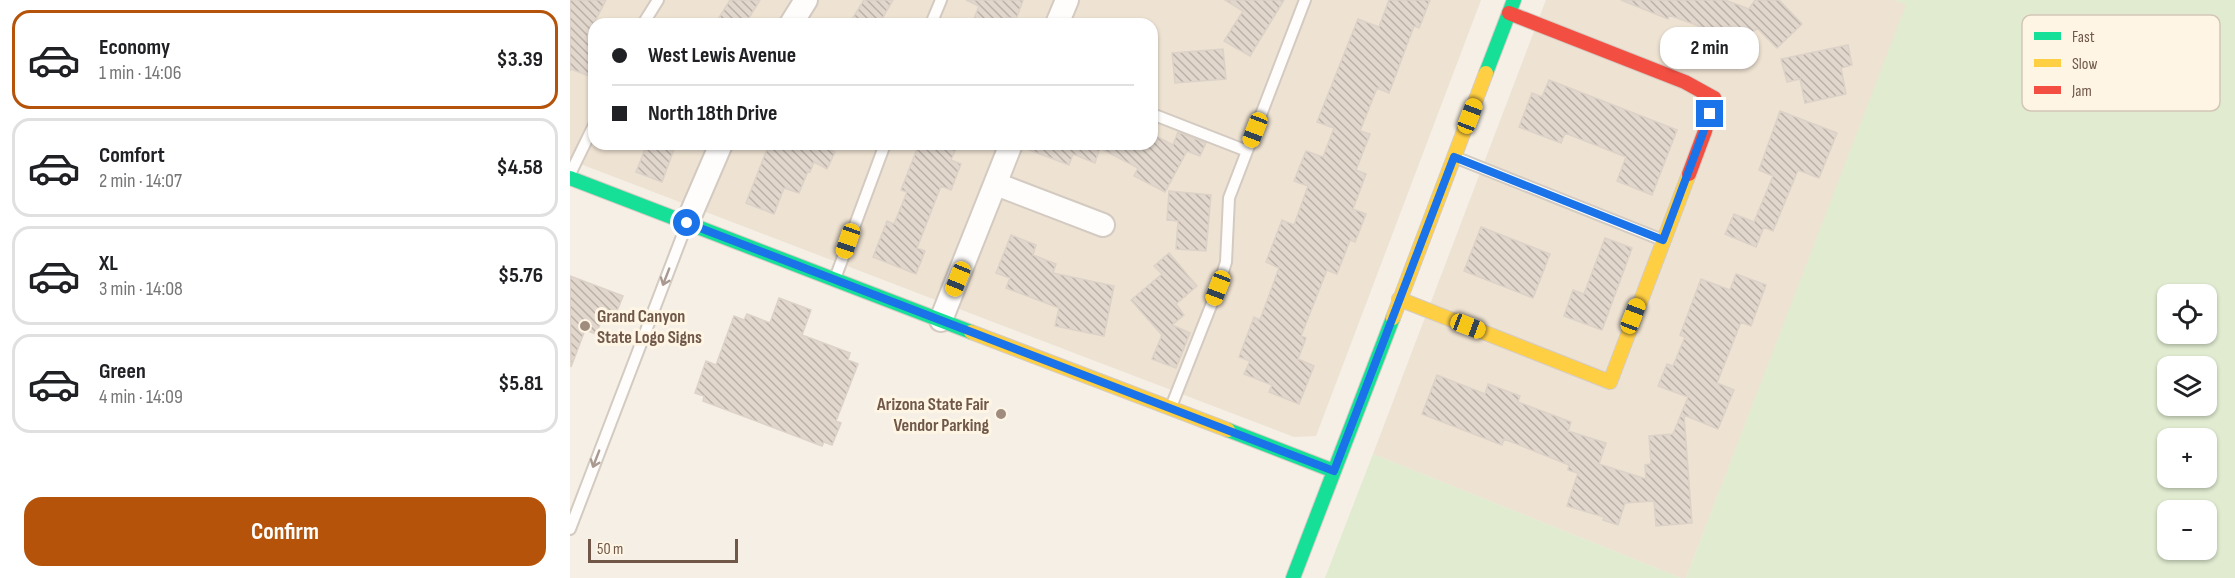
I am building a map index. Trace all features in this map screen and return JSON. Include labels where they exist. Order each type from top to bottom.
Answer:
[{"type":"street","points":[[795,18],[806,0]]},
{"type":"street","points":[[1060,18],[1067,0]]},
{"type":"street","points":[[1293,578],[1399,299],[1512,6],[1685,82],[1714,98],[1705,131],[1610,382],[1399,299]]},
{"type":"street","points":[[687,223],[718,150]]},
{"type":"street","points":[[941,320],[1009,150]]},
{"type":"street","points":[[570,176],[1334,471]]},
{"type":"street","points":[[996,184],[1102,225]]},
{"type":"lane","points":[[648,18],[658,0]]},
{"type":"lane","points":[[934,18],[941,0]]},
{"type":"lane","points":[[1171,408],[1226,262],[1229,198],[1305,0]]},
{"type":"lane","points":[[1158,116],[1247,151]]},
{"type":"lane","points":[[570,176],[588,138]]},
{"type":"lane","points":[[835,279],[883,150]]},
{"type":"lane","points":[[1454,157],[1663,240]]},
{"type":"lane","points":[[570,529],[687,223]]},
{"type":"shaded area","points":[[570,0],[1481,0],[1316,436],[1294,437],[570,160]]},
{"type":"shaded area","points":[[1546,0],[1895,0],[1907,5],[1686,578],[1681,578],[1373,454]]},
{"type":"green space","points":[[1895,0],[2235,0],[2235,578],[1686,578],[1906,5]]},
{"type":"green space","points":[[1373,454],[1681,578],[1325,578]]},
{"type":"building","points":[[570,0],[606,0],[597,18],[588,18],[588,76],[571,69],[570,71]]},
{"type":"building","points":[[730,0],[760,0],[749,18],[719,18]]},
{"type":"building","points":[[864,0],[893,0],[882,18],[853,18]]},
{"type":"building","points":[[966,0],[1023,0],[1017,18],[974,18],[979,6]]},
{"type":"building","points":[[1225,0],[1284,0],[1250,56],[1224,41],[1243,11]]},
{"type":"building","points":[[1389,0],[1430,0],[1419,28],[1414,26],[1389,93],[1377,88],[1360,131],[1370,134],[1356,170],[1366,174],[1353,209],[1366,214],[1355,242],[1350,240],[1337,274],[1327,270],[1301,336],[1306,338],[1298,359],[1314,366],[1299,404],[1269,392],[1272,385],[1244,374],[1250,361],[1239,357],[1254,317],[1260,320],[1279,268],[1266,262],[1282,220],[1294,225],[1308,186],[1294,181],[1306,151],[1323,157],[1334,128],[1317,122],[1358,19],[1379,27]]},
{"type":"building","points":[[1621,0],[1725,0],[1749,9],[1755,0],[1779,0],[1802,24],[1777,48],[1757,28],[1745,40],[1730,26],[1726,36],[1669,15],[1668,19]]},
{"type":"building","points":[[1848,45],[1852,65],[1841,68],[1846,94],[1805,103],[1800,79],[1787,82],[1781,59]]},
{"type":"building","points":[[1223,49],[1226,79],[1175,83],[1172,53]]},
{"type":"building","points":[[1549,80],[1677,130],[1652,195],[1617,181],[1626,157],[1565,133],[1561,143],[1519,127],[1532,93],[1542,97]]},
{"type":"building","points":[[1780,111],[1837,133],[1819,178],[1798,170],[1773,231],[1764,227],[1756,247],[1725,234],[1734,214],[1754,222],[1773,176],[1759,170]]},
{"type":"building","points":[[1178,132],[1206,143],[1200,156],[1187,151],[1165,192],[1134,176],[1138,168],[1104,150],[1158,150],[1158,137],[1173,145]]},
{"type":"building","points":[[645,150],[674,150],[662,182],[636,172]]},
{"type":"building","points":[[767,150],[831,150],[835,152],[827,169],[814,162],[799,193],[784,188],[774,214],[746,203]]},
{"type":"building","points":[[917,150],[955,150],[951,160],[961,164],[951,190],[941,186],[917,248],[925,251],[916,274],[873,257],[887,221],[894,224],[907,192],[901,190]]},
{"type":"building","points":[[1029,150],[1099,150],[1095,163],[1073,154],[1069,165]]},
{"type":"building","points":[[1169,191],[1211,195],[1206,251],[1176,249],[1178,221],[1167,220]]},
{"type":"building","points":[[1481,227],[1550,254],[1533,298],[1464,271]]},
{"type":"building","points":[[1011,235],[1036,245],[1033,255],[1056,264],[1053,273],[1114,286],[1104,336],[1055,326],[1059,308],[1006,288],[1010,278],[996,273]]},
{"type":"building","points":[[1605,238],[1632,248],[1602,330],[1564,316],[1573,290],[1584,294]]},
{"type":"building","points":[[1169,253],[1197,286],[1176,304],[1184,315],[1172,325],[1190,333],[1176,368],[1152,359],[1162,335],[1131,300],[1162,274],[1154,266]]},
{"type":"building","points":[[1736,274],[1766,285],[1751,326],[1741,322],[1717,383],[1734,390],[1718,429],[1684,415],[1692,523],[1656,526],[1654,501],[1625,503],[1618,525],[1603,520],[1604,517],[1567,506],[1578,473],[1568,470],[1569,465],[1504,439],[1502,445],[1422,414],[1437,375],[1485,394],[1488,384],[1520,396],[1518,402],[1571,422],[1568,431],[1606,443],[1599,464],[1646,479],[1645,465],[1651,464],[1649,436],[1673,434],[1688,397],[1658,386],[1667,364],[1673,366],[1685,337],[1680,335],[1701,279],[1730,290]]},
{"type":"building","name":"Grand Canyon State Logo Signs","points":[[570,276],[623,296],[613,321],[603,317],[596,334],[585,330],[571,367]]},
{"type":"building","points":[[779,298],[811,310],[802,335],[850,353],[848,360],[858,364],[836,421],[841,423],[832,445],[824,442],[822,446],[703,401],[704,396],[695,393],[706,361],[716,365],[734,316],[744,320],[747,314],[770,323]]},
{"type":"traffic: fast","points":[[1486,73],[1514,0]]},
{"type":"traffic: fast","points":[[570,178],[971,332]]},
{"type":"traffic: fast","points":[[1293,578],[1393,318]]},
{"type":"traffic: fast","points":[[1228,430],[1334,471]]},
{"type":"traffic: slow","points":[[1393,318],[1486,73]]},
{"type":"traffic: slow","points":[[1399,299],[1610,382],[1689,174]]},
{"type":"traffic: slow","points":[[971,332],[1228,430]]},
{"type":"traffic: jam","points":[[1509,13],[1685,82],[1714,98],[1689,174]]},
{"type":"place","name":"Grand Canyon State Logo Signs","points":[[585,326]]},
{"type":"place","name":"Arizona State Fair Vendor Parking","points":[[1001,414]]},
{"type":"route","points":[[687,223],[1334,471],[1454,157],[1663,240],[1710,114]]}]
